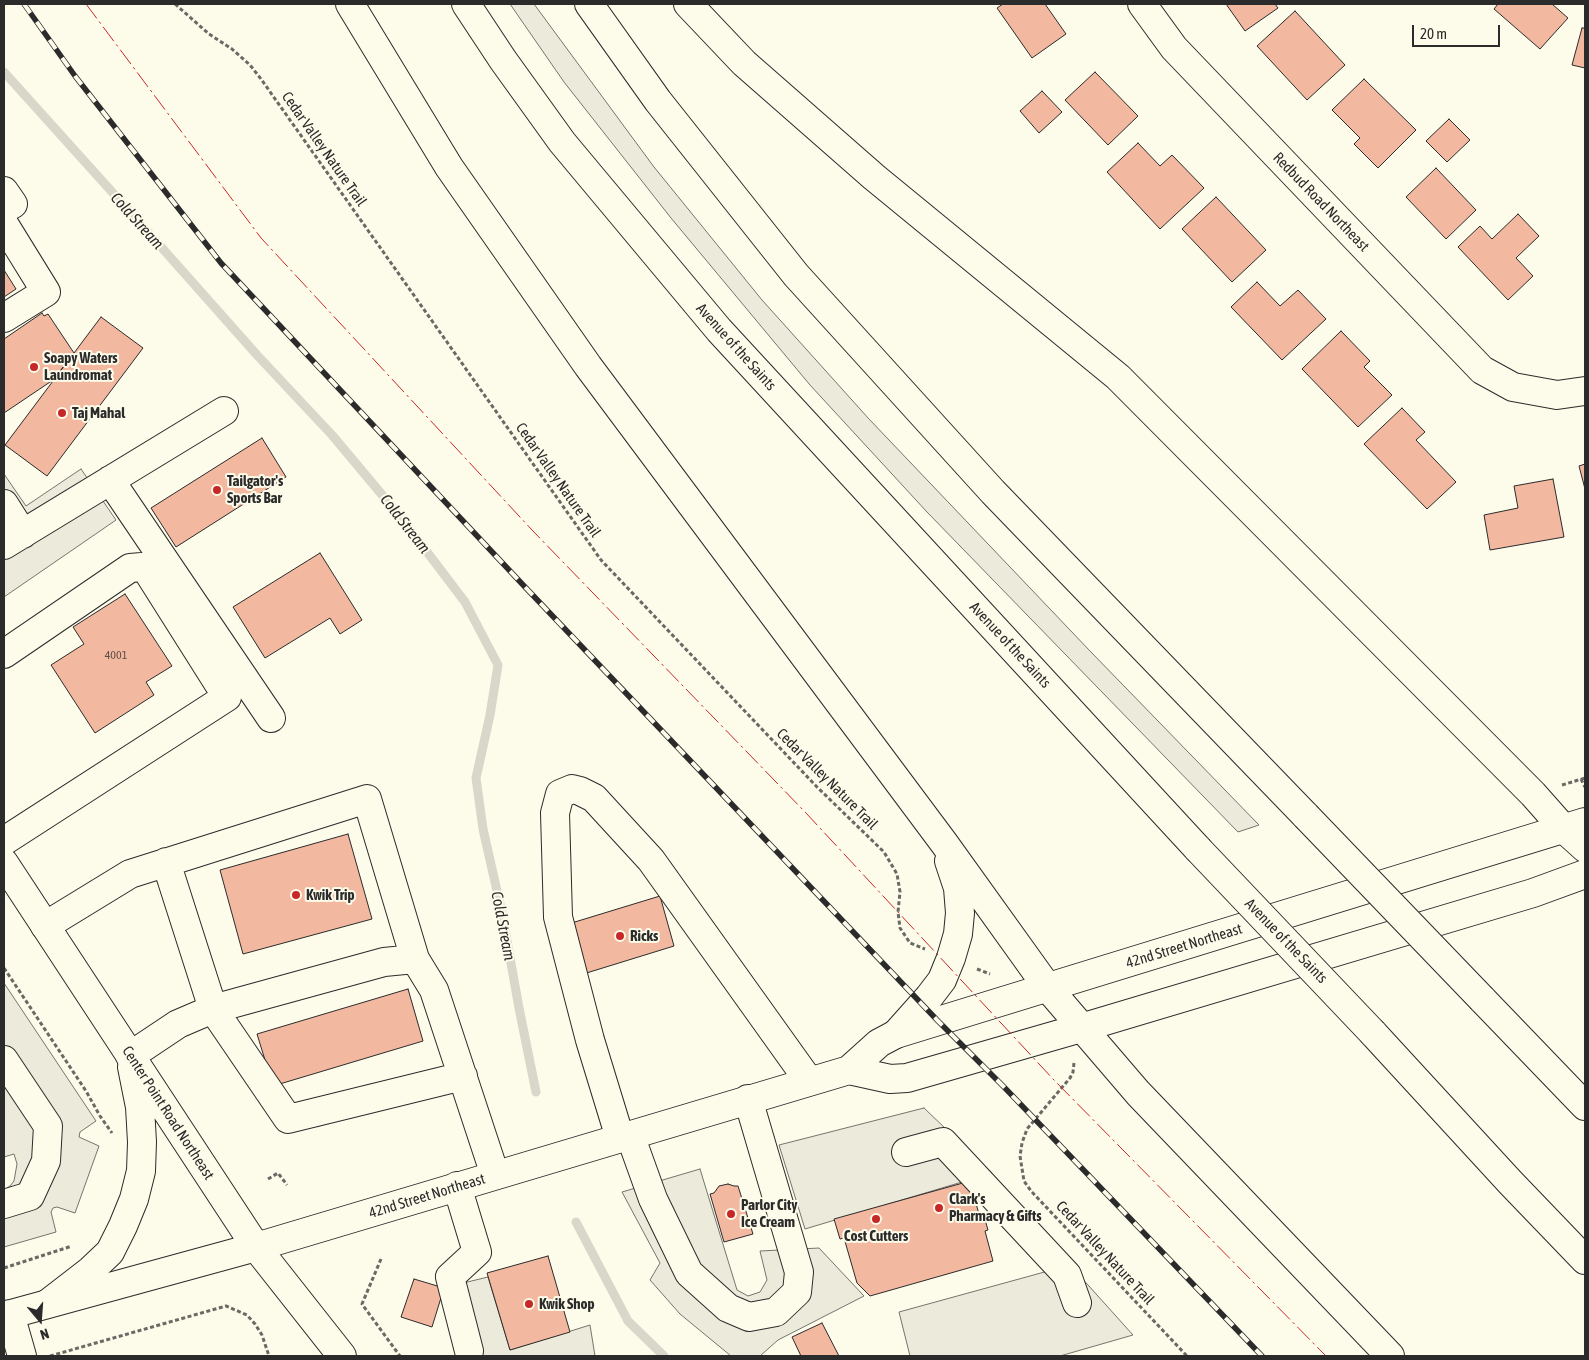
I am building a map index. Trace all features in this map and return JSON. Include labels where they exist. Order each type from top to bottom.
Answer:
[{"type":"main road","points":[[350,4],[449,167],[582,358],[944,843],[1048,988],[1138,1093],[1390,1356]]},
{"type":"main road","name":"Avenue of the Saints","points":[[466,4],[503,60],[562,142],[718,330],[1198,849],[1585,1260]]},
{"type":"main road","points":[[589,4],[658,101],[796,275],[994,492],[1585,1106]]},
{"type":"main road","points":[[688,4],[744,63],[874,177],[1118,377],[1533,794],[1575,825],[1585,848]]},
{"type":"main road","name":"Redbud Road Northeast","points":[[1142,4],[1174,48],[1482,370],[1513,387],[1557,395],[1585,391]]},
{"type":"main road","points":[[4,191],[13,204],[4,210]]},
{"type":"main road","points":[[4,224],[46,292],[4,318]]},
{"type":"main road","points":[[4,504],[13,540],[224,411]]},
{"type":"main road","points":[[110,480],[271,718]]},
{"type":"main road","points":[[4,654],[130,568],[142,567],[148,572],[227,697],[4,841]]},
{"type":"main road","points":[[748,1099],[799,1272],[797,1292],[776,1312],[749,1317],[728,1308],[689,1273],[625,1136],[590,1040],[558,917],[555,813],[560,794],[572,789],[594,798],[651,860],[809,1081]]},
{"type":"main road","points":[[45,926],[130,874],[367,799],[415,959],[434,990],[495,1175]]},
{"type":"main road","name":"42nd Street Northeast","points":[[7,1315],[256,1247],[849,1070],[880,1043],[896,1034],[1575,825]]},
{"type":"main road","points":[[896,1034],[923,1006],[942,980],[958,934],[960,913],[958,888],[944,843]]},
{"type":"main road","points":[[166,862],[213,1008],[288,1119],[463,1076]]},
{"type":"main road","name":"Center Point Road Northeast","points":[[4,863],[256,1247],[342,1356]]},
{"type":"main road","name":"42nd Street Northeast","points":[[849,1070],[890,1079],[907,1078],[1533,893],[1585,874]]},
{"type":"main road","points":[[47,1304],[91,1270],[110,1252],[124,1226],[134,1199],[140,1171],[142,1142],[140,1107],[130,1056],[178,1024],[213,1008],[384,962],[415,959]]},
{"type":"main road","points":[[4,1060],[48,1126],[46,1161],[30,1196],[4,1204]]},
{"type":"main road","points":[[906,1152],[943,1142],[1067,1275],[1077,1304]]},
{"type":"main road","points":[[1510,1182],[1585,1278]]},
{"type":"main road","points":[[457,1186],[477,1252],[450,1277],[468,1355]]},
{"type":"main road","points":[[7,1315],[22,1356]]},
{"type":"path","name":"Cedar Valley Nature Trail","points":[[175,4],[209,34],[232,49],[250,65],[261,79],[601,560],[817,787],[884,852],[896,874],[900,892],[898,912],[900,928],[910,943],[928,950]]},
{"type":"path","points":[[1560,786],[1583,779],[1585,788]]},
{"type":"path","name":"Cedar Valley Nature Trail","points":[[1073,1060],[1073,1072],[1070,1078],[1027,1129],[1020,1156],[1024,1181],[1031,1191],[1187,1356]]},
{"type":"path","points":[[268,1179],[278,1172],[287,1185]]},
{"type":"path","points":[[381,1259],[362,1304],[400,1356]]},
{"type":"path","points":[[49,1356],[226,1306],[246,1315],[255,1324],[262,1335],[269,1356]]},
{"type":"shaded area","points":[[510,4],[534,4],[654,167],[762,300],[869,419],[1259,825],[1238,832],[927,512],[810,385],[671,218],[564,82]]},
{"type":"shaded area","points":[[81,469],[116,520],[4,597],[4,474],[26,506]]},
{"type":"shaded area","points":[[4,983],[96,1121],[80,1132],[79,1137],[99,1146],[75,1213],[57,1207],[53,1208],[51,1212],[56,1232],[4,1247],[4,1190],[14,1181],[17,1164],[14,1154],[4,1157]]},
{"type":"shaded area","points":[[924,1108],[992,1173],[805,1229],[779,1145]]},
{"type":"shaded area","points":[[700,1169],[737,1290],[748,1296],[760,1292],[767,1280],[760,1251],[819,1248],[864,1296],[778,1340],[760,1356],[731,1356],[680,1314],[650,1280],[660,1263],[622,1192]]},
{"type":"shaded area","points":[[1070,1265],[1133,1335],[1060,1356],[910,1356],[899,1312]]},
{"type":"shaded area","points":[[488,1277],[510,1350],[590,1325],[595,1356],[476,1356],[455,1285]]},
{"type":"building","points":[[1003,4],[1045,4],[1066,34],[1032,58],[997,8]]},
{"type":"building","points":[[1226,4],[1275,4],[1278,8],[1245,31]]},
{"type":"building","points":[[1498,4],[1552,4],[1568,18],[1540,49],[1494,9]]},
{"type":"building","points":[[1295,11],[1345,65],[1307,100],[1257,46]]},
{"type":"building","points":[[1582,28],[1585,28],[1585,68],[1572,65]]},
{"type":"building","points":[[1095,72],[1138,116],[1108,145],[1065,100]]},
{"type":"building","points":[[1364,79],[1416,130],[1378,168],[1354,144],[1360,138],[1332,110]]},
{"type":"building","points":[[1042,91],[1062,112],[1039,133],[1020,111]]},
{"type":"building","points":[[1449,119],[1470,140],[1447,162],[1426,141]]},
{"type":"building","points":[[1138,143],[1160,166],[1172,155],[1204,188],[1160,229],[1107,172]]},
{"type":"building","points":[[1436,168],[1476,210],[1446,239],[1406,197]]},
{"type":"building","points":[[1216,197],[1266,250],[1232,282],[1182,229]]},
{"type":"building","points":[[1518,214],[1539,236],[1516,258],[1533,276],[1508,300],[1458,247],[1480,226],[1492,239]]},
{"type":"building","points":[[4,270],[16,289],[4,297]]},
{"type":"building","points":[[1257,282],[1280,306],[1298,290],[1326,319],[1282,360],[1231,307]]},
{"type":"building","name":"Soapy Waters Laundromat","points":[[42,313],[44,316],[48,314],[74,353],[53,380],[4,413],[4,339]]},
{"type":"building","name":"Taj Mahal","points":[[101,317],[143,348],[47,476],[5,445]]},
{"type":"building","points":[[1341,331],[1370,361],[1364,367],[1392,395],[1358,427],[1302,369]]},
{"type":"building","points":[[1402,408],[1425,432],[1416,440],[1456,482],[1427,509],[1364,444]]},
{"type":"building","points":[[262,438],[286,477],[176,547],[151,508]]},
{"type":"building","points":[[1585,464],[1585,489],[1579,466]]},
{"type":"building","points":[[1553,479],[1564,537],[1490,550],[1484,515],[1518,508],[1514,486]]},
{"type":"building","points":[[320,553],[362,620],[340,634],[330,618],[265,658],[233,607]]},
{"type":"building","points":[[125,594],[172,666],[146,682],[154,695],[95,733],[51,665],[84,644],[73,627]]},
{"type":"building","name":"Kwik Trip","points":[[348,834],[372,919],[243,954],[220,870]]},
{"type":"building","name":"Ricks","points":[[660,896],[674,946],[580,975],[565,925]]},
{"type":"building","points":[[408,989],[423,1041],[273,1086],[257,1034]]},
{"type":"building","points":[[970,1181],[980,1218],[984,1216],[988,1230],[985,1231],[993,1261],[870,1296],[857,1283],[844,1238],[840,1239],[834,1219]]},
{"type":"building","name":"Parlor City Ice Cream","points":[[728,1184],[738,1186],[753,1234],[724,1242],[710,1194],[714,1193],[719,1186]]},
{"type":"building","name":"Kwik Shop","points":[[548,1256],[570,1332],[510,1350],[487,1273]]},
{"type":"building","points":[[414,1279],[444,1288],[432,1327],[401,1317]]},
{"type":"building","points":[[822,1323],[839,1356],[801,1356],[792,1337]]},
{"type":"waterway","name":"Cold Stream","points":[[4,72],[257,355],[332,435],[399,515],[465,602],[498,665],[490,715],[476,778],[483,829],[502,913],[536,1092]]},
{"type":"waterway","name":"Cold Stream","points":[[576,1222],[628,1321],[664,1356]]},
{"type":"railway","points":[[24,4],[75,76],[221,263],[525,587],[938,1021],[1004,1087],[1262,1356]]},
{"type":"power","points":[[86,4],[261,238],[532,530],[806,813],[1053,1079],[1326,1356]]},
{"type":"place","name":"Soapy Waters Laundromat","points":[[34,367]]},
{"type":"place","name":"Taj Mahal","points":[[62,413]]},
{"type":"place","name":"Tailgator's Sports Bar","points":[[217,490]]},
{"type":"place","name":"Kwik Trip","points":[[296,895]]},
{"type":"place","name":"Ricks","points":[[620,936]]},
{"type":"place","name":"Clark's Pharmacy & Gifts","points":[[939,1208]]},
{"type":"place","name":"Parlor City Ice Cream","points":[[731,1214]]},
{"type":"place","name":"Cost Cutters","points":[[876,1219]]},
{"type":"place","name":"Kwik Shop","points":[[529,1304]]}]
